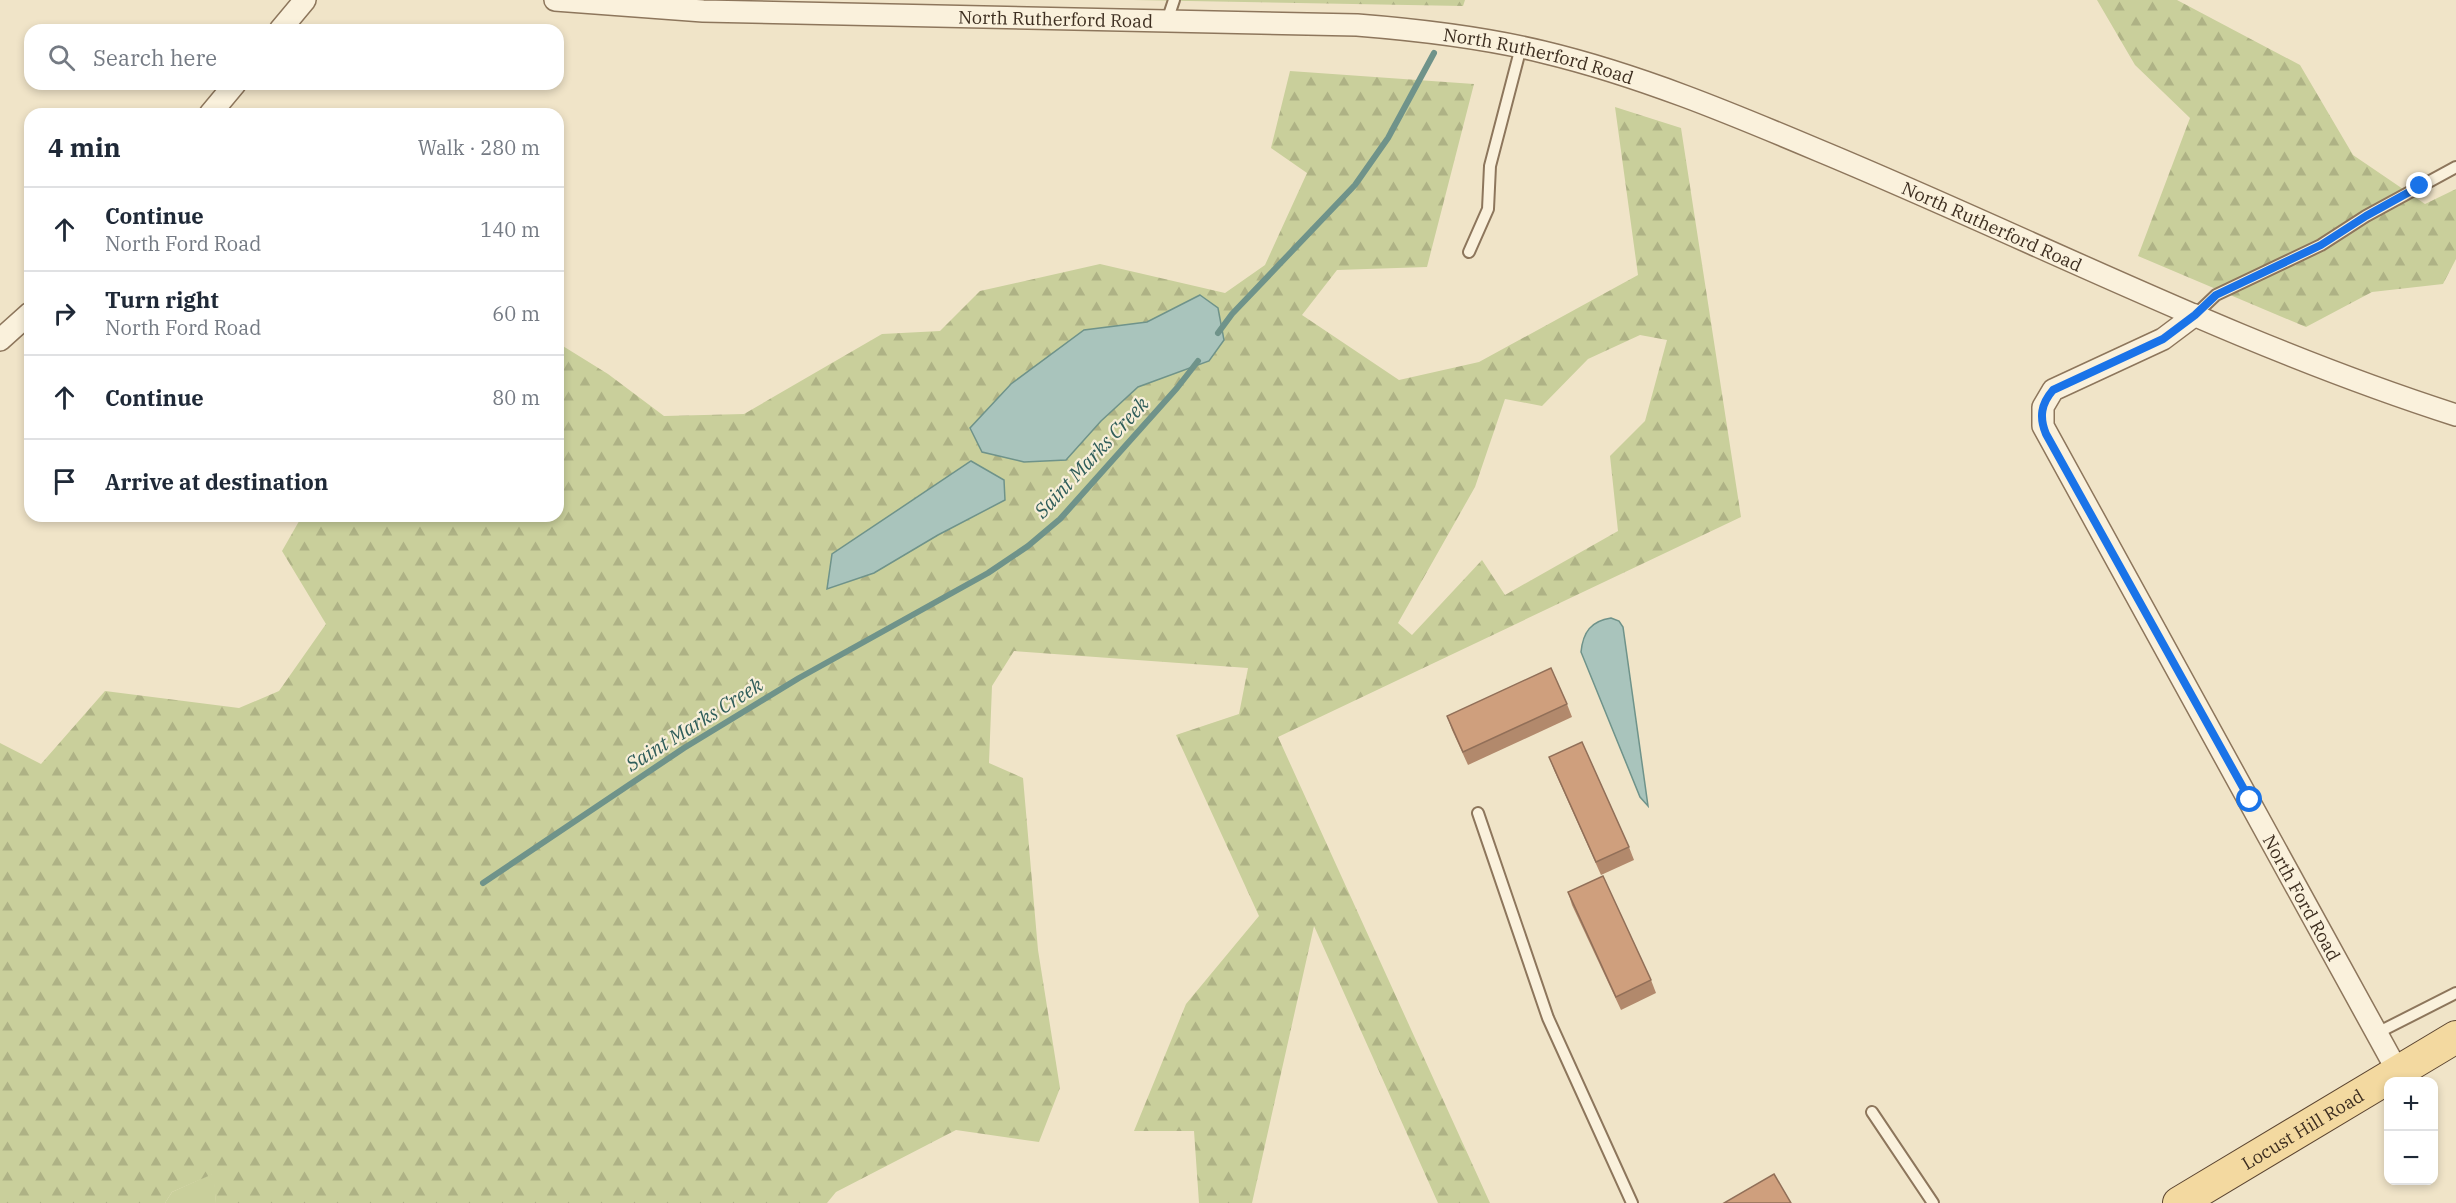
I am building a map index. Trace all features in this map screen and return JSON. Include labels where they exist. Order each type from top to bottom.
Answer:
[{"type":"main road","name":"Locust Hill Road","points":[[2180,1203],[2456,1037]]},
{"type":"street","points":[[285,24],[304,0]]},
{"type":"street","name":"North Rutherford Road","points":[[555,0],[704,12],[1357,25],[1428,30],[1521,47],[1596,67],[1730,114],[1929,196],[2195,315],[2311,364],[2456,415]]},
{"type":"street","points":[[215,108],[230,90]]},
{"type":"street","name":"North Ford Road","points":[[2195,315],[2163,339],[2053,390],[2043,406],[2043,426],[2379,1032],[2398,1072]]},
{"type":"street","points":[[0,340],[24,318]]},
{"type":"lane","points":[[1167,21],[1174,0]]},
{"type":"lane","points":[[1469,252],[1488,209],[1490,166],[1521,47]]},
{"type":"lane","points":[[2195,315],[2216,295],[2321,245],[2366,216],[2456,167]]},
{"type":"lane","points":[[1478,813],[1548,1018],[1632,1203]]},
{"type":"lane","points":[[2379,1032],[2456,993]]},
{"type":"lane","points":[[1872,1112],[1933,1203]]},
{"type":"green space","points":[[1133,0],[1465,0],[1463,6]]},
{"type":"green space","points":[[2097,0],[2177,0],[2300,65],[2353,155],[2425,204],[2456,189],[2456,259],[2443,284],[2372,292],[2306,327],[2138,256],[2190,118],[2135,65]]},
{"type":"green space","points":[[1290,71],[1474,84],[1427,267],[1337,270],[1302,315],[1399,380],[1479,362],[1638,275],[1615,107],[1681,128],[1741,517],[1278,737],[1490,1203],[1438,1203],[1314,926],[1252,1203],[1199,1203],[1194,1131],[1134,1131],[1186,1004],[1259,916],[1176,735],[1239,714],[1248,668],[1014,651],[992,686],[989,763],[1023,778],[1038,950],[1060,1088],[1039,1142],[956,1130],[836,1192],[827,1203],[216,1203],[213,1174],[172,1192],[165,1203],[0,1203],[0,743],[41,764],[105,691],[239,708],[279,691],[326,624],[282,551],[299,522],[564,522],[564,347],[608,374],[664,416],[744,414],[882,334],[940,331],[980,291],[1100,264],[1225,293],[1265,265],[1307,173],[1271,148]],"holes":[[[1640,335],[1667,340],[1645,421],[1610,456],[1618,531],[1505,595],[1482,560],[1412,635],[1398,623],[1475,487],[1505,399],[1542,406],[1588,359]]]},
{"type":"green space","points":[[214,1173],[216,1203],[165,1203],[172,1192]]},
{"type":"water","points":[[1200,295],[1218,308],[1224,340],[1209,361],[1138,387],[1101,421],[1066,460],[1024,462],[982,452],[970,428],[1011,384],[1084,330],[1147,322]]},
{"type":"water","points":[[971,461],[1004,480],[1005,500],[938,535],[874,573],[827,589],[832,554]]},
{"type":"water","points":[[1611,618],[1619,621],[1623,627],[1648,806],[1640,797],[1581,652],[1589,629],[1598,622]]},
{"type":"building","points":[[1551,668],[1567,704],[1463,752],[1447,716]]},
{"type":"building","points":[[1582,742],[1629,847],[1596,862],[1549,757]]},
{"type":"building","points":[[1603,876],[1651,980],[1616,997],[1568,892]]},
{"type":"building","points":[[1774,1174],[1791,1203],[1724,1203]]},
{"type":"waterway","name":"Saint Marks Creek","points":[[1218,333],[1232,314],[1355,185],[1388,138],[1434,53]]},
{"type":"waterway","name":"Saint Marks Creek","points":[[483,883],[684,748],[799,678],[988,573],[1028,546],[1060,519],[1177,388],[1198,361]]},
{"type":"route","points":[[2250,800],[2046,434],[2041,417],[2043,406],[2053,390],[2163,339],[2195,315],[2216,295],[2321,245],[2366,216],[2420,186]]}]
